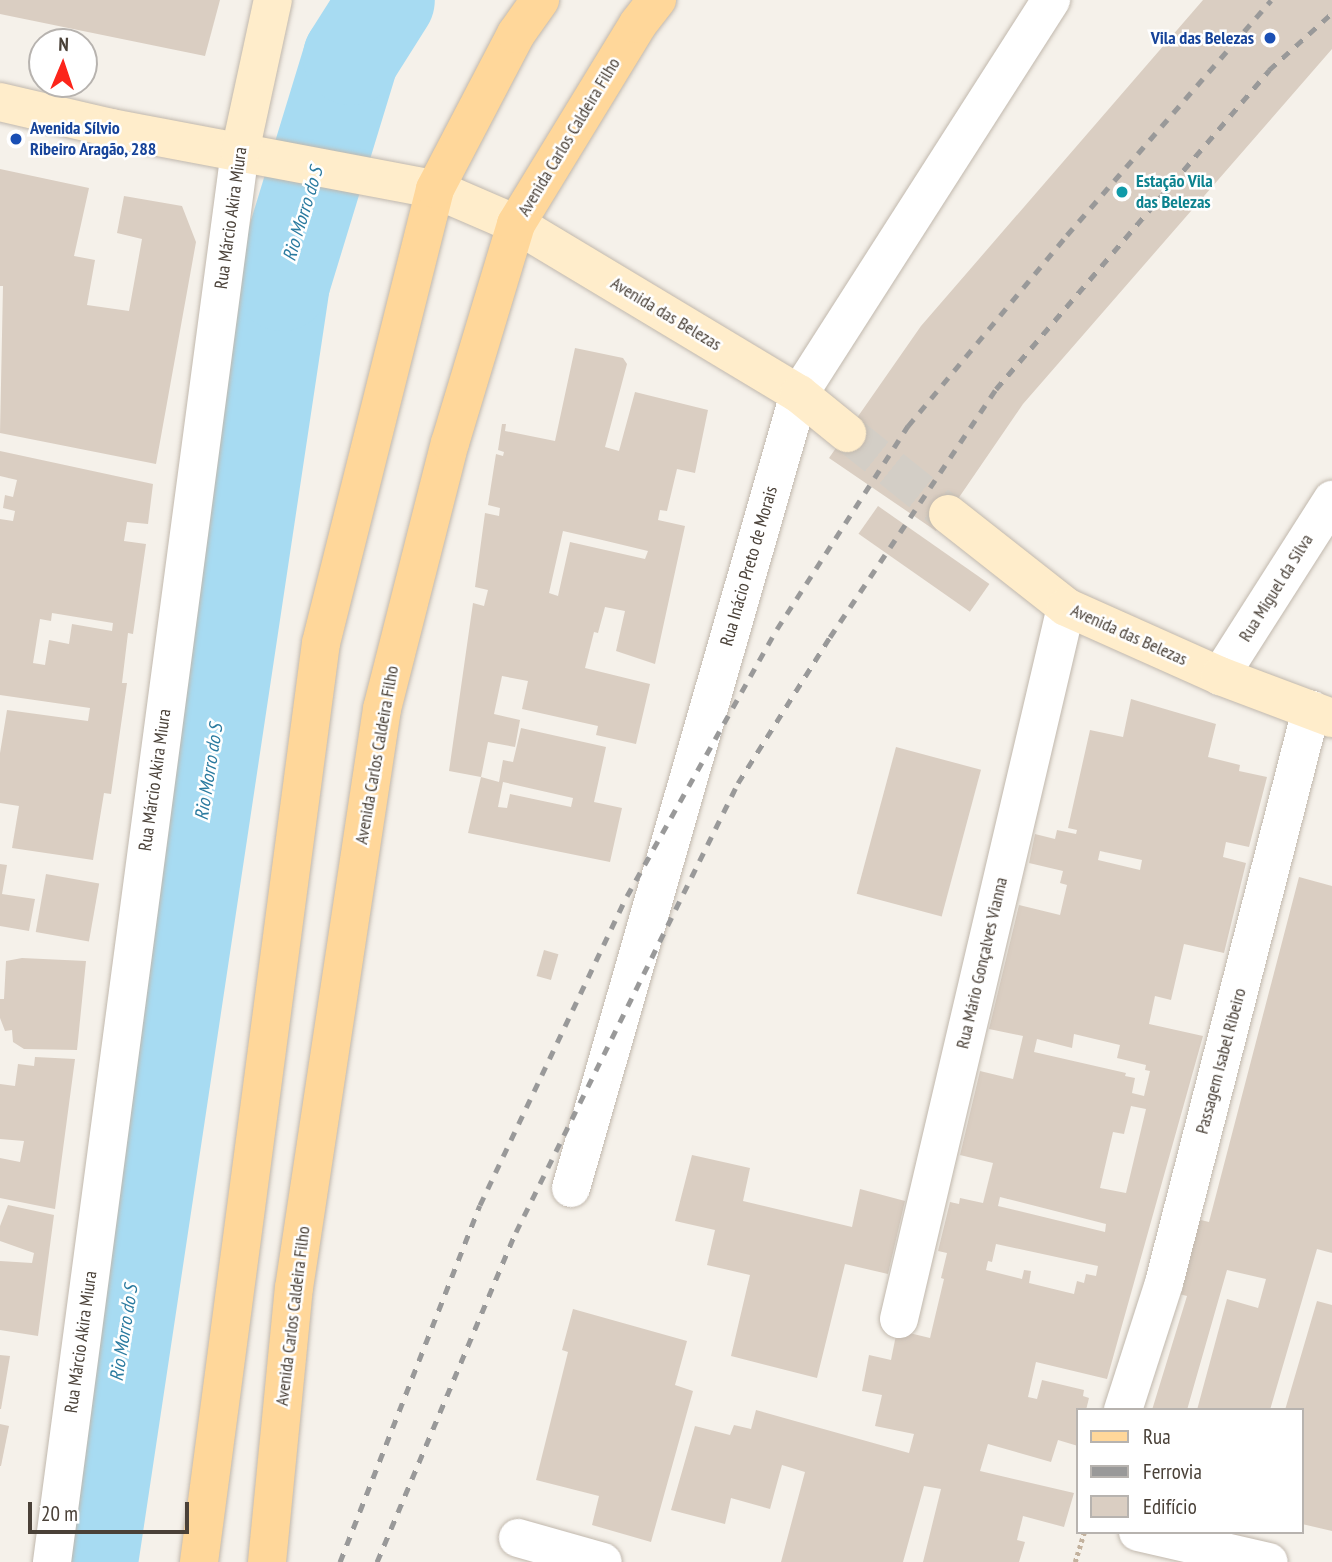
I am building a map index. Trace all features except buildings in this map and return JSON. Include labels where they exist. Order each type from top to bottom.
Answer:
[{"type":"main road","points":[[200,1562],[321,643],[435,189],[516,34],[540,0]]},
{"type":"main road","name":"Avenida Carlos Caldeira Filho","points":[[267,1562],[294,1288],[382,709],[450,443],[516,224],[638,24],[657,0]]},
{"type":"street","name":"Rua Márcio Akira Miura","points":[[52,1562],[240,152],[274,0]]},
{"type":"street","name":"Rua Inácio Preto de Morais","points":[[571,1188],[799,394],[1051,0]]},
{"type":"street","name":"Avenida das Belezas","points":[[0,102],[111,128],[435,189],[516,224],[799,394],[848,433]]},
{"type":"street","name":"Rua Miguel da Silva","points":[[1220,676],[1332,500]]},
{"type":"street","name":"Avenida das Belezas","points":[[948,514],[1066,607],[1220,676],[1321,714]]},
{"type":"street","name":"Rua Mário Gonçalves Vianna","points":[[900,1319],[1066,607]]},
{"type":"street","name":"Passagem Isabel Ribeiro","points":[[1124,1408],[1164,1283],[1321,714]]},
{"type":"street","points":[[1147,1534],[1269,1562]]},
{"type":"street","points":[[518,1538],[603,1562]]},
{"type":"path","points":[[1075,1562],[1083,1534]]},
{"type":"waterway","name":"Rio Morro do S","points":[[90,1562],[282,283],[351,57],[387,0]]},
{"type":"tunnel","points":[[847,433],[948,514]]},
{"type":"railway","points":[[340,1562],[480,1205],[627,896],[777,629],[908,426],[1067,235],[1271,0]]},
{"type":"railway","points":[[377,1562],[516,1232],[738,783],[830,637],[996,389],[1269,70],[1332,13]]},
{"type":"place","name":"Vila das Belezas","points":[[1270,38]]},
{"type":"place","name":"Avenida Sílvio Ribeiro Aragão, 288","points":[[16,139]]},
{"type":"place","name":"Estação Vila das Belezas","points":[[1122,192]]}]
